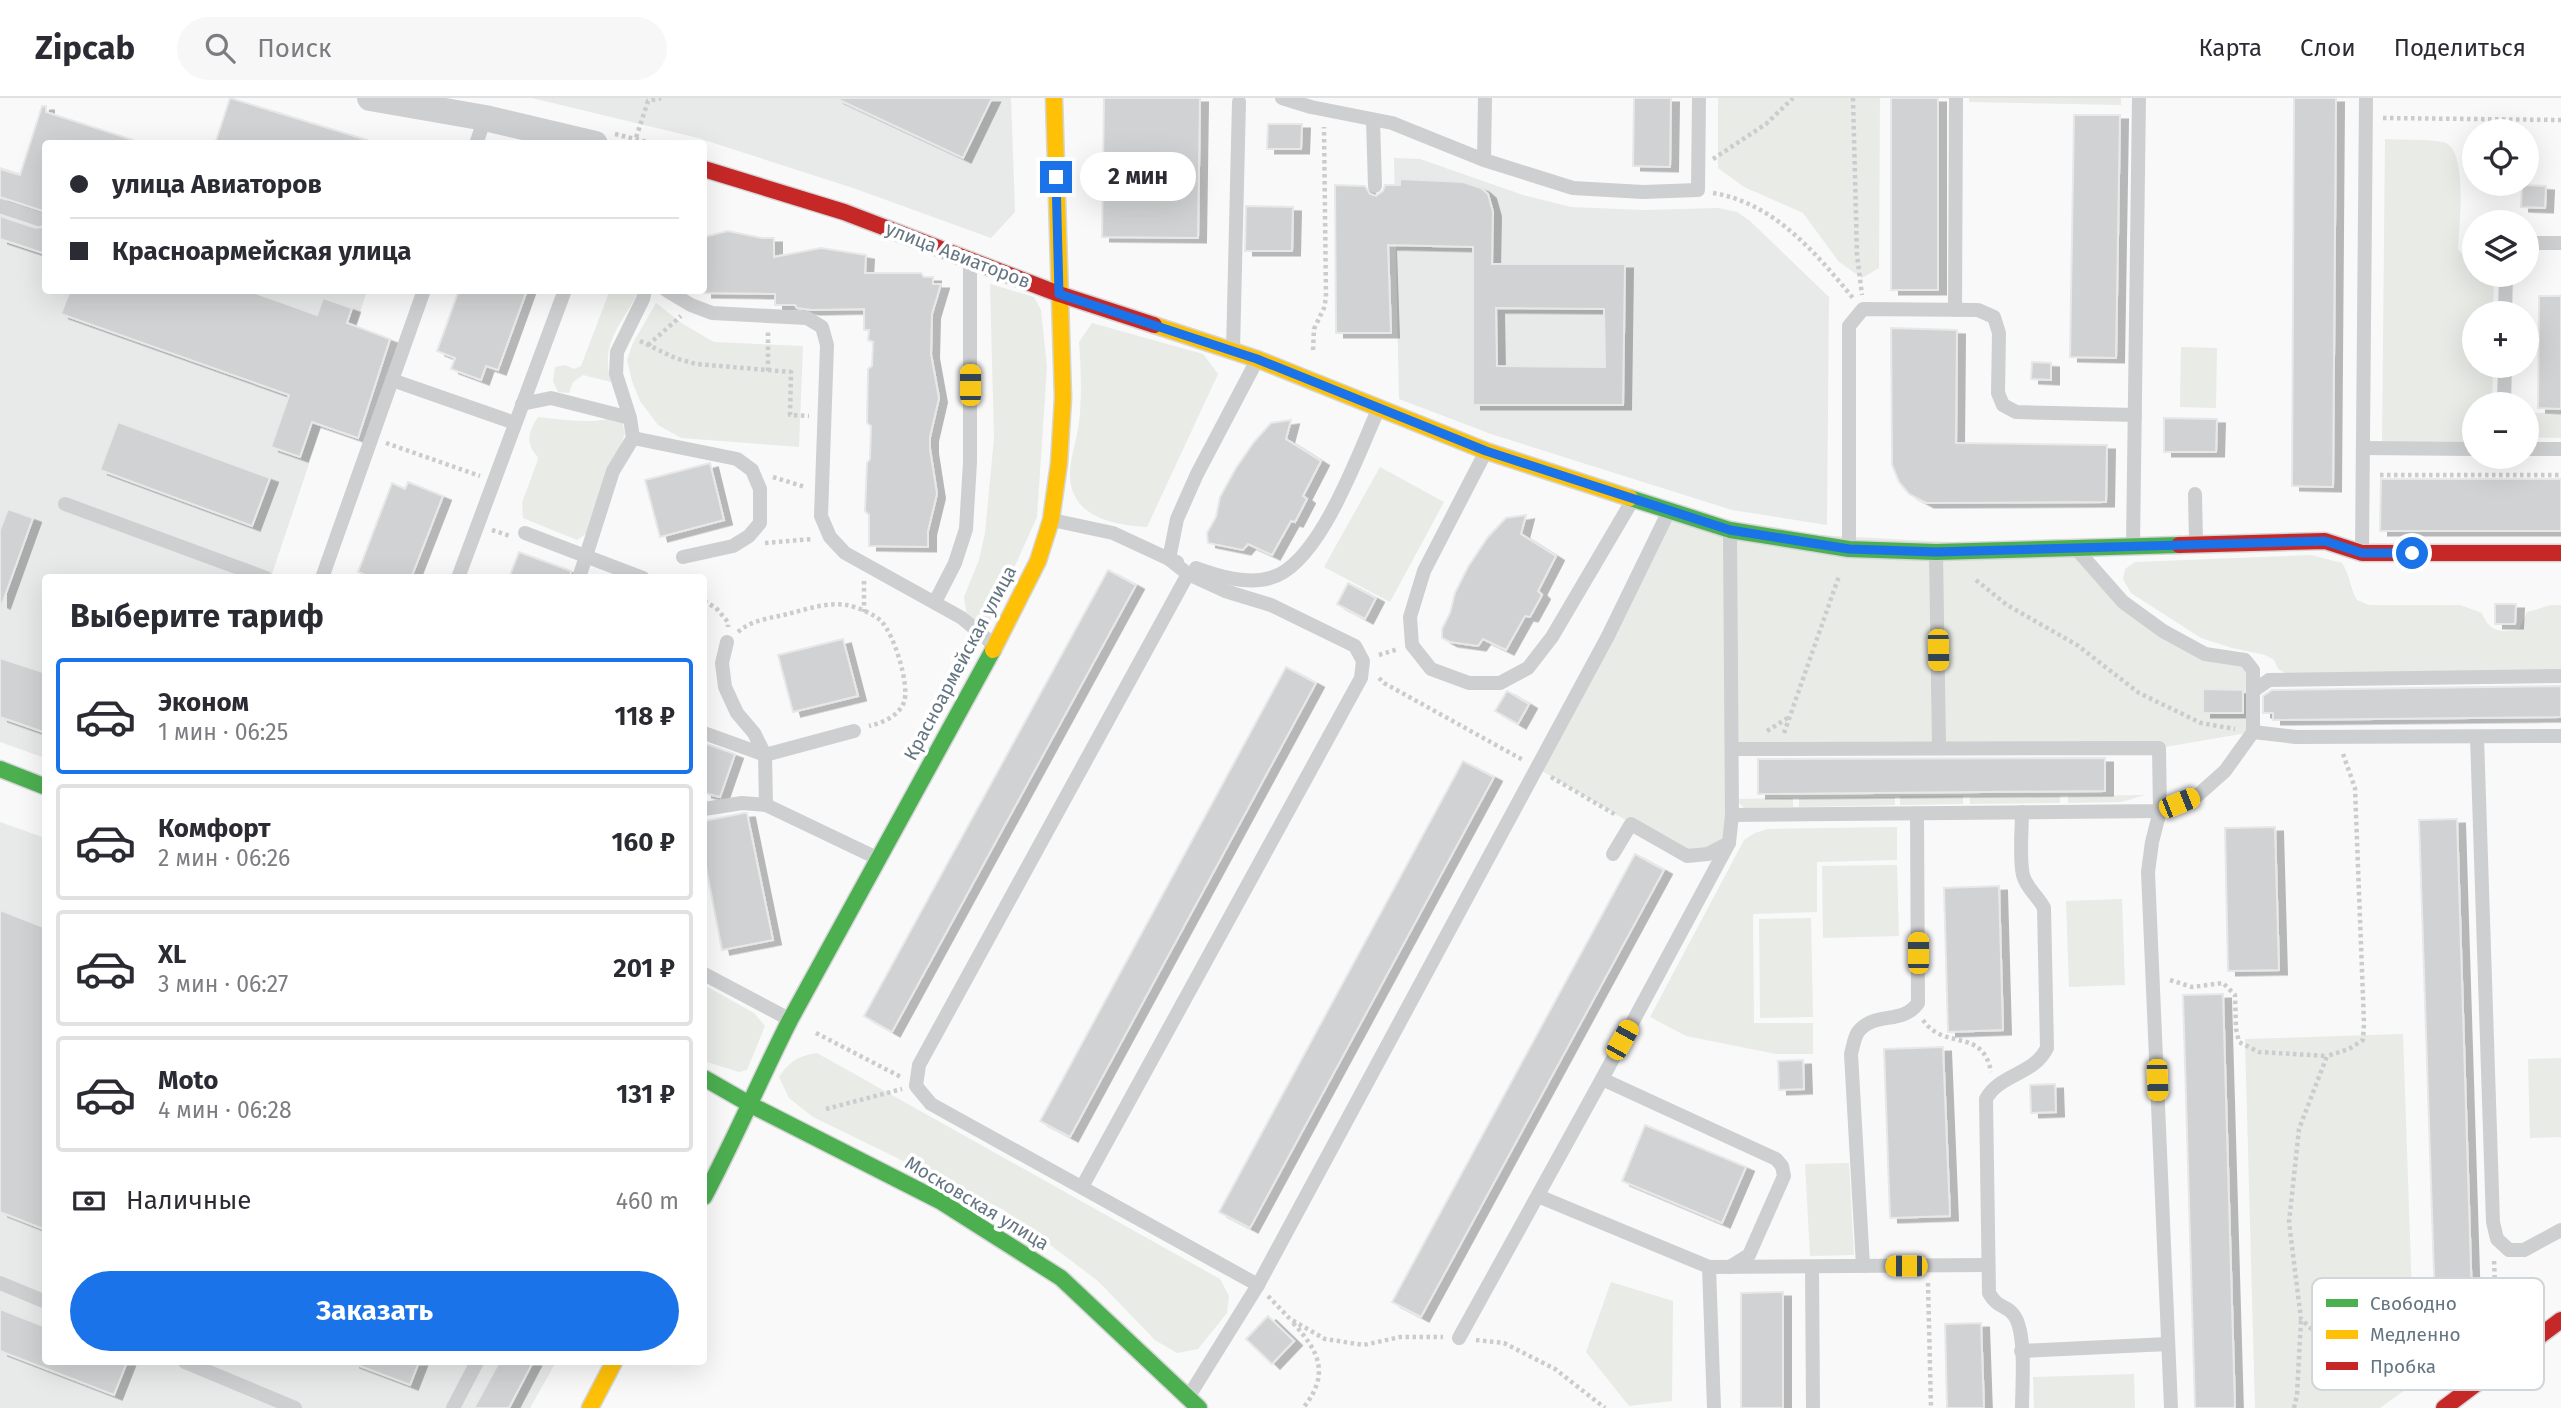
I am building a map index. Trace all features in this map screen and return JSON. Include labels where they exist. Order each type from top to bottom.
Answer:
[{"type":"street","points":[[370,98],[485,118],[578,140]]},
{"type":"street","name":"Красноармейская улица","points":[[707,1192],[790,1020],[995,646],[1038,561],[1051,520],[1059,463],[1063,398],[1054,98]]},
{"type":"street","name":"улица Авиаторов","points":[[707,170],[844,212],[1059,294],[1257,359],[1486,451],[1730,530],[1849,549],[1936,552],[2325,541],[2362,553],[2561,553]]},
{"type":"street","points":[[0,769],[42,785]]},
{"type":"street","name":"Московская улица","points":[[707,1080],[751,1105],[940,1201],[1061,1278],[1194,1402]]},
{"type":"street","points":[[2544,1333],[2561,1320]]},
{"type":"street","points":[[590,1408],[612,1365]]},
{"type":"street","points":[[2444,1408],[2468,1390]]},
{"type":"lane","points":[[1282,98],[1392,123],[1484,160],[1573,188],[1643,192],[1698,190],[1699,98]]},
{"type":"lane","points":[[1484,160],[1485,98]]},
{"type":"lane","points":[[1955,98],[1955,310]]},
{"type":"lane","points":[[2133,546],[2139,98]]},
{"type":"lane","points":[[2362,553],[2367,98]]},
{"type":"lane","points":[[1233,351],[1239,103]]},
{"type":"lane","points":[[477,140],[485,118]]},
{"type":"lane","points":[[1374,120],[1375,186]]},
{"type":"lane","points":[[0,206],[39,219]]},
{"type":"lane","points":[[2539,243],[2561,243]]},
{"type":"lane","points":[[935,602],[955,563],[965,529],[970,462],[970,258]]},
{"type":"lane","points":[[323,574],[423,294]]},
{"type":"lane","points":[[460,574],[563,294]]},
{"type":"lane","points":[[580,574],[613,471],[633,438],[630,418],[616,374],[617,352],[643,294]]},
{"type":"lane","points":[[673,294],[712,313],[807,318],[822,327],[827,345],[821,516],[830,537],[845,552],[864,564],[962,618],[995,646]]},
{"type":"lane","points":[[1849,549],[1849,326],[1863,309],[1978,310],[1994,317],[1999,333],[1998,393],[2003,405],[2016,412],[2135,415]]},
{"type":"lane","points":[[1169,559],[1177,519],[1257,359]]},
{"type":"lane","points":[[392,380],[515,423]]},
{"type":"lane","points":[[522,404],[551,398],[630,418]]},
{"type":"lane","points":[[1051,520],[1113,533],[1169,559],[1213,574],[1244,580],[1270,579],[1290,569],[1309,550],[1325,524],[1379,409]]},
{"type":"lane","points":[[633,438],[737,459],[752,470],[760,489],[760,523],[749,536],[733,546],[683,557]]},
{"type":"lane","points":[[2363,448],[2462,449]]},
{"type":"lane","points":[[2539,449],[2561,449]]},
{"type":"lane","points":[[1486,451],[1424,571],[1410,617],[1412,645],[1431,669],[1469,683],[1500,683],[1528,668],[1552,637],[1632,500]]},
{"type":"lane","points":[[2194,494],[2196,545]]},
{"type":"lane","points":[[65,504],[255,574]]},
{"type":"lane","points":[[1194,1402],[1608,636],[1669,512]]},
{"type":"lane","points":[[1459,1338],[1728,843],[1732,815],[1728,740],[1730,530]]},
{"type":"lane","points":[[525,534],[633,574]]},
{"type":"lane","points":[[1732,815],[2160,811],[2198,795],[2225,771],[2253,732],[2253,670],[2245,660],[2205,654],[2163,631],[2123,602],[2076,549]]},
{"type":"lane","points":[[1936,552],[1939,747]]},
{"type":"lane","points":[[1082,1186],[1361,678],[1363,661],[1355,646],[1271,605],[1225,591],[1188,573],[1169,559]]},
{"type":"lane","points":[[1188,573],[919,1065],[916,1086],[930,1104],[1258,1286]]},
{"type":"lane","points":[[727,642],[722,663],[725,687],[737,713],[754,733],[765,755],[766,806]]},
{"type":"lane","points":[[2253,691],[2269,680],[2561,676]]},
{"type":"lane","points":[[707,734],[765,755],[854,731]]},
{"type":"lane","points":[[2253,732],[2296,737],[2561,736]]},
{"type":"lane","points":[[2477,737],[2493,1222],[2497,1239],[2509,1250],[2524,1250],[2561,1230]]},
{"type":"lane","points":[[1728,740],[1779,748],[2159,748],[2160,811],[2148,872],[2171,1408]]},
{"type":"lane","points":[[707,809],[742,803],[766,806],[878,858]]},
{"type":"lane","points":[[2022,812],[2022,875],[2044,908],[2047,1048],[2041,1060],[1992,1087],[1986,1100],[1986,1265],[1989,1293],[1996,1305],[2013,1313],[2020,1327],[2022,1408]]},
{"type":"lane","points":[[1863,1266],[1851,1054],[1857,1033],[1867,1024],[1906,1015],[1918,1003],[1917,814]]},
{"type":"lane","points":[[1613,854],[1631,824],[1687,856],[1707,854],[1728,843]]},
{"type":"lane","points":[[707,976],[790,1020]]},
{"type":"lane","points":[[1602,1079],[1776,1158],[1782,1166],[1783,1176],[1749,1255],[1730,1267]]},
{"type":"lane","points":[[1538,1196],[1709,1267],[1986,1265]]},
{"type":"lane","points":[[1709,1267],[1714,1408]]},
{"type":"lane","points":[[1812,1267],[1813,1408]]},
{"type":"lane","points":[[0,1283],[42,1300]]},
{"type":"lane","points":[[2021,1351],[2168,1344]]},
{"type":"lane","points":[[192,1365],[295,1408]]},
{"type":"lane","points":[[453,1408],[475,1365]]},
{"type":"path","points":[[635,140],[648,101],[661,98]]},
{"type":"path","points":[[1853,98],[1857,255],[1863,309]]},
{"type":"path","points":[[1314,382],[1314,329],[1326,298],[1315,105]]},
{"type":"path","points":[[2366,118],[2561,120]]},
{"type":"path","points":[[1698,190],[1734,197],[1783,223],[1829,269],[1863,309]]},
{"type":"path","points":[[648,345],[673,326],[691,305]]},
{"type":"path","points":[[768,371],[769,316]]},
{"type":"path","points":[[627,334],[675,358],[696,364],[791,372],[790,415],[825,416]]},
{"type":"path","points":[[372,438],[494,481]]},
{"type":"path","points":[[752,470],[821,493]]},
{"type":"path","points":[[2362,475],[2561,475]]},
{"type":"path","points":[[478,525],[509,536],[525,534]]},
{"type":"path","points":[[733,546],[830,537]]},
{"type":"path","points":[[1779,748],[1849,549]]},
{"type":"path","points":[[864,564],[864,612]]},
{"type":"path","points":[[1976,580],[2007,605],[2077,645],[2139,692],[2201,723],[2253,732]]},
{"type":"path","points":[[707,603],[716,608],[728,622],[727,642]]},
{"type":"path","points":[[727,642],[745,626],[825,605],[847,605],[880,620],[891,635],[905,683],[904,703],[893,716],[854,731]]},
{"type":"path","points":[[1412,645],[1363,661],[1384,683],[1631,824]]},
{"type":"path","points":[[2152,974],[2192,987],[2223,984],[2235,995],[2239,1042],[2259,1052],[2327,1056],[2349,1049],[2363,1040],[2355,788],[2346,757],[2329,737]]},
{"type":"path","points":[[1918,1003],[1922,1018],[1929,1029],[1979,1046],[1988,1056],[1992,1087]]},
{"type":"path","points":[[814,1032],[916,1086]]},
{"type":"path","points":[[2294,1408],[2301,1319],[2289,1222],[2299,1129],[2327,1056]]},
{"type":"path","points":[[816,1112],[916,1086]]},
{"type":"path","points":[[2493,1222],[2495,1278]]},
{"type":"path","points":[[1927,1266],[1931,1408]]},
{"type":"path","points":[[1258,1286],[1307,1337],[1317,1356],[1320,1373],[1316,1392],[1303,1408]]},
{"type":"path","points":[[1290,1319],[1325,1339],[1364,1345],[1400,1337],[1459,1338],[1504,1343],[1555,1368],[1605,1408]]},
{"type":"path","points":[[2301,1319],[2312,1330]]},
{"type":"shaded area","points":[[532,98],[1011,98],[1015,212],[991,238],[853,188],[698,138]]},
{"type":"shaded area","points":[[1718,98],[1880,98],[1879,268],[1862,278],[1839,262],[1803,213],[1744,187],[1718,168]]},
{"type":"shaded area","points":[[1969,98],[2121,98],[2121,105],[1969,102]]},
{"type":"shaded area","points":[[2385,139],[2446,143],[2453,150],[2460,176],[2458,249],[2462,254],[2462,287],[2494,287],[2493,301],[2462,301],[2462,378],[2493,378],[2492,392],[2462,392],[2462,443],[2382,442]]},
{"type":"shaded area","points":[[1394,158],[1420,159],[1523,195],[1571,207],[1644,210],[1718,208],[1737,212],[1750,221],[1829,297],[1827,525],[1732,510],[1491,434],[1399,399]]},
{"type":"shaded area","points":[[0,167],[42,180],[42,294],[366,294],[272,574],[42,574],[42,757],[0,742]]},
{"type":"shaded area","points":[[990,284],[1034,297],[1041,310],[1047,367],[1037,517],[990,621],[975,621],[966,611],[964,597],[979,560],[985,533],[994,438]]},
{"type":"shaded area","points":[[608,294],[636,294],[609,348],[608,369],[611,382],[583,375],[573,382],[569,393],[558,392],[553,381],[555,367],[565,365],[574,369],[581,366]]},
{"type":"shaded area","points":[[656,303],[683,324],[714,342],[803,346],[799,447],[681,438],[658,425],[640,401],[627,360],[633,343]]},
{"type":"shaded area","points":[[1092,323],[1203,354],[1218,374],[1147,527],[1120,524],[1094,515],[1076,498],[1071,486],[1070,471],[1081,403],[1079,342]]},
{"type":"shaded area","points":[[2181,347],[2217,348],[2216,408],[2180,407]]},
{"type":"shaded area","points":[[2539,413],[2561,413],[2561,438],[2539,437]]},
{"type":"shaded area","points":[[538,417],[582,421],[622,420],[625,434],[587,533],[577,540],[523,518],[522,503],[538,457],[529,438]]},
{"type":"shaded area","points":[[1380,467],[1444,502],[1390,602],[1324,567]]},
{"type":"shaded area","points":[[1669,512],[1730,530],[2076,549],[2123,602],[2205,654],[2245,660],[2253,732],[2159,748],[1732,749],[1729,843],[1687,856],[1537,768]]},
{"type":"shaded area","points":[[2311,555],[2342,563],[2357,600],[2369,605],[2460,605],[2482,613],[2488,624],[2496,630],[2506,631],[2519,629],[2527,612],[2561,605],[2561,671],[2287,674],[2265,655],[2201,638],[2131,593],[2123,579],[2125,569],[2135,562]]},
{"type":"shaded area","points":[[2145,795],[2121,802],[2068,803],[2068,796]]},
{"type":"shaded area","points":[[1900,796],[1963,796],[1963,804],[1900,805]]},
{"type":"shaded area","points":[[2060,796],[2060,803],[1970,804],[1970,797]]},
{"type":"shaded area","points":[[1895,797],[1895,805],[1799,807],[1799,798]]},
{"type":"shaded area","points":[[1793,798],[1793,807],[1744,808],[1735,799]]},
{"type":"shaded area","points":[[0,822],[42,837],[42,1365],[554,1365],[530,1408],[0,1408]]},
{"type":"shaded area","points":[[1897,827],[1897,860],[1817,862],[1817,912],[1753,914],[1754,1023],[1813,1023],[1813,1054],[1776,1054],[1686,1036],[1650,1017],[1744,840],[1768,829]]},
{"type":"shaded area","points":[[1897,865],[1899,936],[1823,938],[1822,866]]},
{"type":"shaded area","points":[[2122,899],[2125,985],[2069,987],[2066,901]]},
{"type":"shaded area","points":[[1811,918],[1813,1017],[1760,1018],[1759,919]]},
{"type":"shaded area","points":[[707,987],[754,1013],[765,1026],[747,1070],[739,1072],[707,1062]]},
{"type":"shaded area","points":[[2403,1034],[2411,1278],[2312,1278],[2312,1390],[2405,1390],[2380,1408],[2255,1408],[2245,1039]]},
{"type":"shaded area","points":[[817,1053],[1220,1279],[1229,1296],[1227,1313],[1198,1349],[1177,1353],[1155,1340],[1098,1281],[1004,1210],[813,1117],[789,1098],[779,1077],[795,1060]]},
{"type":"shaded area","points":[[2561,1058],[2561,1137],[2530,1138],[2528,1059]]},
{"type":"shaded area","points":[[1849,1163],[1854,1255],[1810,1256],[1805,1164]]},
{"type":"shaded area","points":[[1611,1282],[1673,1301],[1672,1401],[1629,1406],[1586,1352]]},
{"type":"shaded area","points":[[2134,1374],[2135,1408],[2034,1408],[2033,1377]]},
{"type":"building","points":[[230,98],[367,140],[216,140]]},
{"type":"building","points":[[835,98],[992,98],[963,158]]},
{"type":"building","points":[[1104,98],[1200,98],[1198,238],[1102,237]]},
{"type":"building","points":[[1634,98],[1671,98],[1670,167],[1633,166]]},
{"type":"building","points":[[1891,98],[1938,98],[1938,290],[1891,290]]},
{"type":"building","points":[[2294,98],[2336,98],[2333,487],[2292,486]]},
{"type":"building","points":[[42,106],[46,106],[46,112],[133,140],[42,140],[42,211],[0,197],[0,169],[20,175]]},
{"type":"building","points":[[2074,115],[2120,115],[2116,358],[2070,357]]},
{"type":"building","points":[[1268,124],[1302,124],[1301,149],[1267,149]]},
{"type":"building","points":[[1400,179],[1463,182],[1481,188],[1488,194],[1493,212],[1492,264],[1625,264],[1623,405],[1473,405],[1473,247],[1388,245],[1391,333],[1336,333],[1335,185],[1365,186],[1370,194],[1376,196],[1383,191],[1385,185],[1400,185]],"holes":[[[1496,308],[1604,309],[1605,367],[1497,366]]]},
{"type":"building","points":[[2539,186],[2546,186],[2545,208],[2521,207],[2522,196],[2539,196]]},
{"type":"building","points":[[1246,206],[1293,207],[1292,251],[1245,251]]},
{"type":"building","points":[[0,216],[36,228],[42,227],[42,253],[0,239]]},
{"type":"building","points":[[728,231],[774,238],[774,257],[821,248],[866,255],[865,273],[921,273],[924,277],[933,277],[933,284],[941,284],[932,314],[931,354],[939,398],[930,437],[937,494],[928,531],[928,547],[869,546],[869,515],[865,511],[871,426],[867,423],[868,369],[872,366],[873,342],[868,340],[869,330],[864,330],[864,309],[812,310],[797,308],[795,305],[775,305],[775,294],[707,293],[707,236]]},
{"type":"building","points":[[68,294],[258,294],[317,315],[323,298],[352,308],[347,323],[390,339],[358,438],[312,422],[300,457],[271,447],[289,395],[61,314]]},
{"type":"building","points":[[458,294],[526,294],[498,370],[486,366],[481,380],[451,369],[455,358],[437,351]]},
{"type":"building","points":[[2539,296],[2561,296],[2561,409],[2539,408]]},
{"type":"building","points":[[1891,328],[1957,330],[1956,443],[2107,445],[2106,502],[1926,503],[1909,494],[1899,482],[1892,465]]},
{"type":"building","points":[[2032,362],[2051,363],[2051,380],[2031,379]]},
{"type":"building","points":[[2164,418],[2217,419],[2216,452],[2164,452]]},
{"type":"building","points":[[1291,420],[1286,439],[1321,461],[1303,496],[1307,499],[1295,522],[1291,521],[1272,555],[1248,544],[1243,550],[1208,543],[1207,533],[1216,517],[1220,497],[1236,468],[1271,423]]},
{"type":"building","points":[[118,422],[270,478],[252,526],[100,470]]},
{"type":"building","points":[[710,463],[724,520],[660,537],[645,480]]},
{"type":"building","points":[[2381,479],[2561,479],[2561,531],[2380,531]]},
{"type":"building","points":[[408,482],[443,496],[413,574],[358,572],[392,483],[405,489]]},
{"type":"building","points":[[8,509],[33,518],[2,604],[0,530]]},
{"type":"building","points":[[1526,515],[1521,534],[1556,556],[1538,591],[1542,595],[1530,617],[1525,616],[1506,650],[1483,639],[1478,646],[1450,642],[1442,638],[1442,629],[1455,593],[1488,537],[1506,518]]},
{"type":"building","points":[[519,552],[571,571],[571,574],[511,574]]},
{"type":"building","points":[[1108,570],[1136,585],[892,1032],[864,1016]]},
{"type":"building","points":[[1348,583],[1376,598],[1365,619],[1337,604]]},
{"type":"building","points":[[2495,604],[2516,604],[2515,624],[2495,624]]},
{"type":"building","points":[[843,639],[858,696],[793,712],[778,655]]},
{"type":"building","points":[[0,658],[42,672],[42,732],[0,717]]},
{"type":"building","points":[[1286,667],[1316,683],[1070,1137],[1040,1121]]},
{"type":"building","points":[[2561,686],[2561,717],[2273,720],[2273,713],[2263,713],[2263,696],[2272,690]]},
{"type":"building","points":[[2203,689],[2243,690],[2243,713],[2203,713]]},
{"type":"building","points":[[1507,691],[1529,704],[1518,724],[1495,711]]},
{"type":"building","points":[[707,744],[735,754],[720,797],[707,794]]},
{"type":"building","points":[[2105,758],[2105,791],[1758,794],[1758,759]]},
{"type":"building","points":[[1463,761],[1494,777],[1250,1228],[1219,1212]]},
{"type":"building","points":[[747,813],[773,940],[722,950],[707,872],[707,820]]},
{"type":"building","points":[[2457,819],[2471,1278],[2434,1278],[2419,820]]},
{"type":"building","points":[[2275,827],[2279,970],[2228,971],[2225,828]]},
{"type":"building","points":[[1635,854],[1664,870],[1421,1317],[1392,1302]]},
{"type":"building","points":[[1999,886],[2003,1030],[1948,1032],[1944,888]]},
{"type":"building","points":[[0,910],[42,926],[42,1228],[0,1212]]},
{"type":"building","points":[[2223,994],[2235,1408],[2195,1408],[2183,995]]},
{"type":"building","points":[[1943,1047],[1950,1216],[1890,1218],[1884,1049]]},
{"type":"building","points":[[1803,1060],[1804,1089],[1779,1090],[1778,1061]]},
{"type":"building","points":[[2055,1084],[2056,1112],[2031,1113],[2030,1085]]},
{"type":"building","points":[[1645,1125],[1746,1167],[1722,1223],[1622,1181]]},
{"type":"building","points":[[1783,1292],[1783,1408],[1741,1408],[1741,1293]]},
{"type":"building","points":[[0,1309],[42,1325],[42,1365],[126,1365],[114,1395],[0,1351]]},
{"type":"building","points":[[1268,1316],[1294,1341],[1272,1364],[1246,1339]]},
{"type":"building","points":[[1981,1323],[1984,1408],[1947,1408],[1945,1324]]},
{"type":"building","points":[[357,1365],[418,1365],[410,1385]]},
{"type":"building","points":[[497,1365],[531,1365],[509,1408],[474,1408]]},
{"type":"traffic: fast","points":[[1630,498],[1730,530],[1849,549],[1936,552],[2179,545]]},
{"type":"traffic: fast","points":[[707,1191],[790,1020],[993,650]]},
{"type":"traffic: fast","points":[[0,769],[42,785]]},
{"type":"traffic: fast","points":[[707,1080],[751,1105],[940,1201],[1061,1278],[1199,1408]]},
{"type":"traffic: slow","points":[[993,650],[1038,561],[1051,520],[1059,463],[1063,398],[1054,98]]},
{"type":"traffic: slow","points":[[1154,325],[1257,359],[1486,451],[1630,498]]},
{"type":"traffic: slow","points":[[590,1408],[612,1365]]},
{"type":"traffic: jam","points":[[707,170],[844,212],[1059,294],[1154,325]]},
{"type":"traffic: jam","points":[[2179,545],[2325,541],[2362,553],[2561,553]]},
{"type":"traffic: jam","points":[[2544,1333],[2561,1320]]},
{"type":"traffic: jam","points":[[2444,1408],[2468,1390]]},
{"type":"route","points":[[1056,177],[1059,294],[1257,359],[1486,451],[1730,530],[1849,549],[1936,552],[2325,541],[2362,553],[2412,553]]}]
